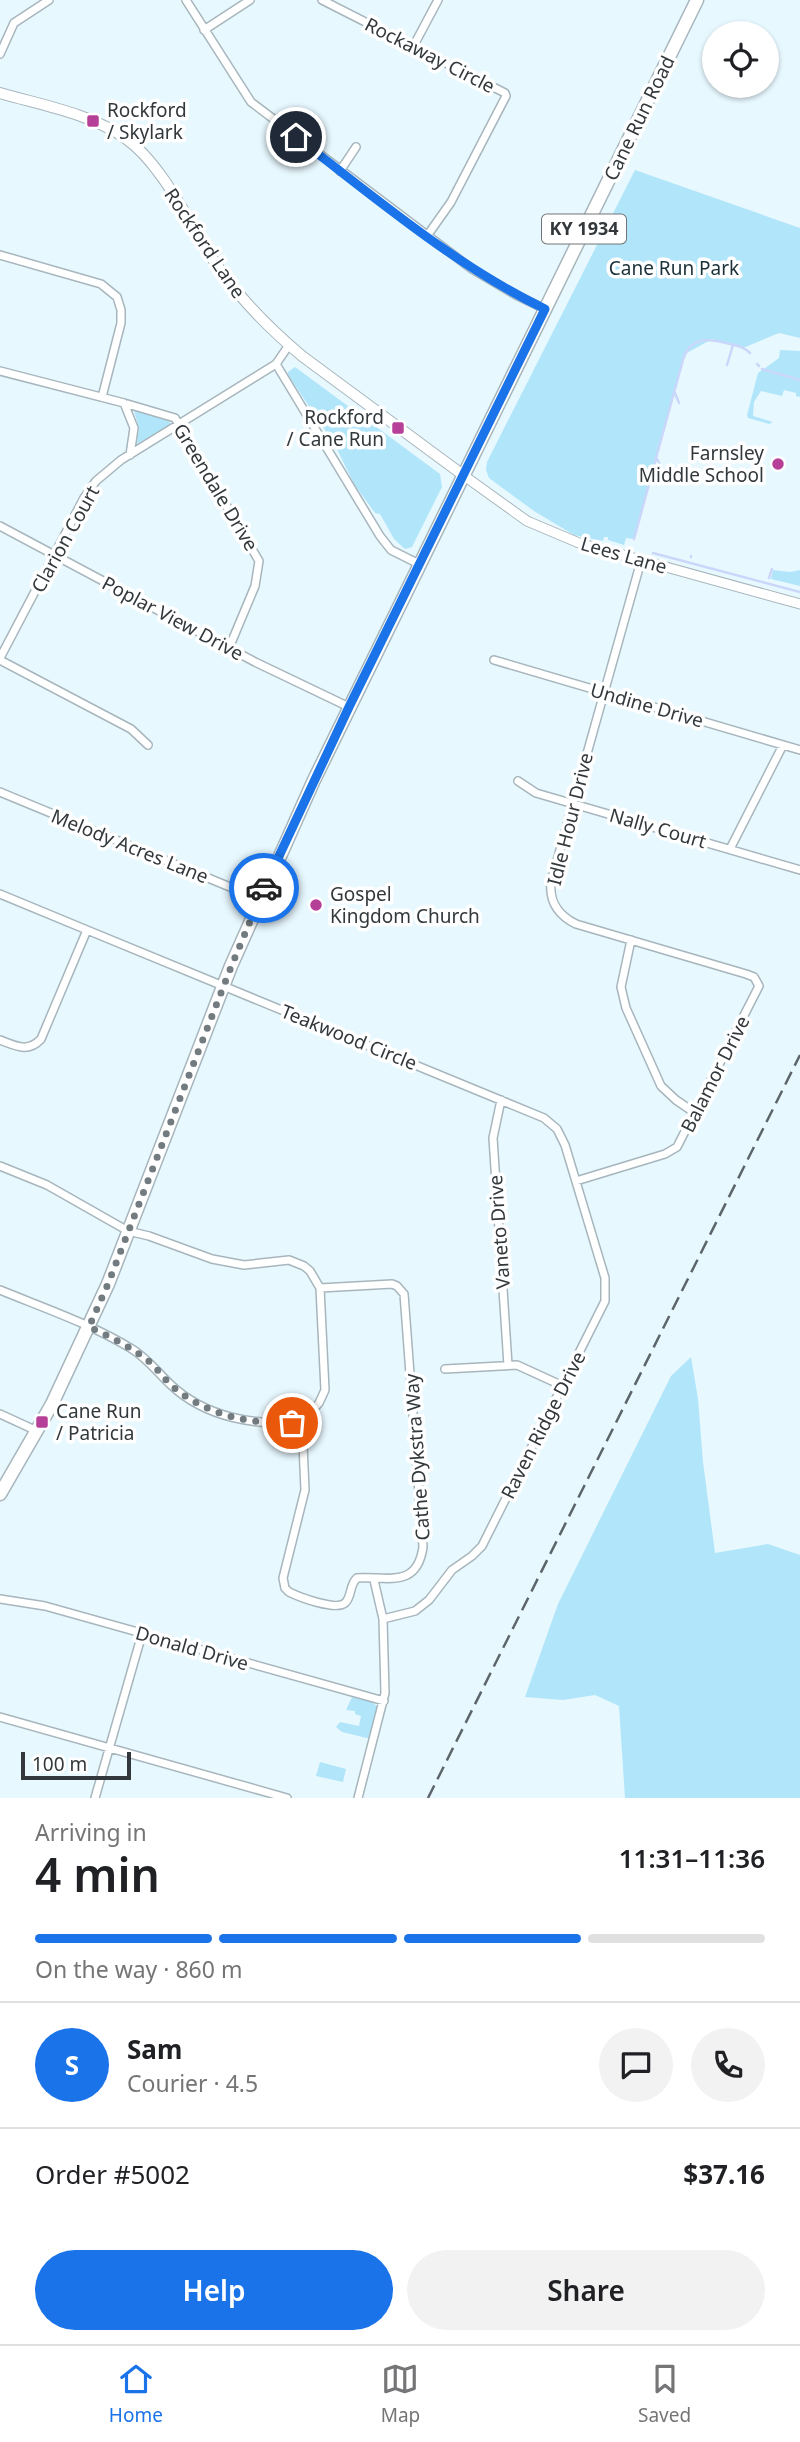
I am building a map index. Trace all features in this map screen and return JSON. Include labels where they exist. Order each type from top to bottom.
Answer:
[{"type":"highway","name":"Cane Run Road","points":[[0,1494],[37,1431],[89,1327],[259,899],[349,707],[697,0]]},
{"type":"main road","name":"Rockford Lane","points":[[0,93],[93,121],[114,131],[141,151],[226,278],[262,320],[289,345],[463,475]]},
{"type":"street","points":[[0,54],[9,31],[19,19],[49,0]]},
{"type":"street","points":[[186,0],[251,102],[427,236],[491,281],[545,309]]},
{"type":"street","points":[[204,30],[250,0]]},
{"type":"street","name":"Rockaway Circle","points":[[322,0],[505,93],[506,96],[451,202],[427,236]]},
{"type":"street","points":[[414,47],[438,0]]},
{"type":"street","points":[[0,26],[9,31]]},
{"type":"street","points":[[340,171],[356,147]]},
{"type":"street","points":[[0,255],[101,284],[117,297],[121,323],[102,397]]},
{"type":"street","name":"Clarion Court","points":[[0,659],[89,489],[102,475],[130,455],[276,364],[289,345]]},
{"type":"street","points":[[276,364],[380,536],[391,550],[419,564]]},
{"type":"street","name":"Greendale Drive","points":[[0,371],[172,416],[259,561],[255,586],[229,648]]},
{"type":"street","points":[[124,402],[134,428],[130,455]]},
{"type":"street","name":"Lees Lane","points":[[463,475],[527,521],[579,543],[800,604]]},
{"type":"street","name":"Poplar View Drive","points":[[0,526],[229,648],[349,707]]},
{"type":"street","name":"Idle Hour Drive","points":[[641,561],[551,882],[553,903],[566,919],[746,974],[757,981]]},
{"type":"street","points":[[0,659],[131,729],[148,746]]},
{"type":"street","name":"Undine Drive","points":[[494,660],[800,750]]},
{"type":"street","points":[[730,849],[783,745]]},
{"type":"street","name":"Nally Court","points":[[519,781],[536,793],[800,870]]},
{"type":"street","name":"Melody Acres Lane","points":[[0,792],[259,899]]},
{"type":"street","name":"Teakwood Circle","points":[[0,894],[544,1118],[554,1125],[565,1145],[576,1181]]},
{"type":"street","points":[[0,1040],[23,1048],[32,1047],[41,1039],[87,930]]},
{"type":"street","points":[[632,940],[622,978],[626,1008],[661,1086],[695,1113]]},
{"type":"street","name":"Balamor Drive","points":[[576,1181],[670,1152],[681,1140],[757,992],[757,981]]},
{"type":"street","name":"Vaneto Drive","points":[[501,1100],[492,1138],[508,1365]]},
{"type":"street","points":[[0,1166],[47,1185],[128,1231],[212,1259],[244,1265],[281,1259],[297,1262],[310,1271],[320,1288],[325,1391],[319,1403],[302,1422],[260,1423],[238,1420],[217,1413],[172,1387],[149,1362],[132,1350],[89,1327],[0,1290]]},
{"type":"street","name":"Raven Ridge Drive","points":[[383,1619],[415,1611],[429,1600],[452,1570],[482,1546],[603,1306],[607,1293],[605,1278],[576,1181]]},
{"type":"street","name":"Cathe Dykstra Way","points":[[302,1422],[305,1490],[283,1578],[285,1588],[293,1594],[335,1606],[344,1604],[347,1600],[354,1580],[407,1575],[420,1562],[424,1547],[405,1300],[401,1290],[391,1284],[320,1288]]},
{"type":"street","points":[[445,1369],[520,1366],[563,1386]]},
{"type":"street","points":[[0,1414],[37,1431]]},
{"type":"street","points":[[358,1798],[384,1701],[386,1680],[383,1619],[374,1580]]},
{"type":"street","name":"Donald Drive","points":[[0,1599],[27,1602],[384,1701]]},
{"type":"street","points":[[95,1798],[142,1634]]},
{"type":"street","points":[[0,1717],[287,1798]]},
{"type":"green space","name":"Cane Run Park","points":[[635,170],[800,228],[800,338],[779,333],[743,348],[712,339],[685,354],[634,539],[626,538],[624,545],[608,540],[608,537],[604,537],[603,541],[574,535],[534,511],[489,478],[486,470],[487,462]]},
{"type":"green space","points":[[780,350],[800,351],[800,397],[784,390],[782,396],[761,391],[754,402],[753,416],[773,422],[769,424],[748,418],[758,373],[779,358]]},
{"type":"green space","points":[[295,367],[440,474],[442,487],[412,547],[405,549],[394,539],[380,514],[375,513],[354,484],[335,445],[288,375]]},
{"type":"green space","points":[[136,409],[167,419],[172,425],[137,444],[139,428],[134,411]]},
{"type":"green space","points":[[773,570],[800,570],[800,586],[771,579]]},
{"type":"green space","points":[[691,1357],[715,1553],[768,1544],[800,1555],[800,1798],[625,1798],[619,1706],[595,1695],[563,1700],[525,1697],[558,1604],[671,1376]]},
{"type":"green space","points":[[352,1697],[372,1702],[378,1707],[371,1739],[342,1732],[336,1727],[340,1722],[359,1726],[361,1716],[355,1714],[355,1711],[346,1710]]},
{"type":"green space","points":[[320,1762],[346,1769],[343,1782],[316,1776]]},
{"type":"waterway","points":[[653,469],[683,360],[690,347],[708,340],[741,347],[750,353]]},
{"type":"waterway","points":[[727,365],[733,345]]},
{"type":"waterway","points":[[762,369],[800,380]]},
{"type":"waterway","points":[[675,393],[679,403]]},
{"type":"waterway","points":[[657,459],[662,469]]},
{"type":"waterway","points":[[634,539],[652,473]]},
{"type":"waterway","points":[[653,553],[800,592]]},
{"type":"waterway","points":[[769,578],[772,569]]},
{"type":"railway","points":[[428,1798],[800,1055]]},
{"type":"way so far","points":[[264,888],[89,1327],[132,1350],[149,1362],[172,1387],[217,1413],[260,1423],[292,1423]]},
{"type":"place","name":"Rockford / Skylark","points":[[93,121]]},
{"type":"place","name":"Rockford / Cane Run","points":[[398,428]]},
{"type":"place","name":"Farnsley Middle School","points":[[778,464]]},
{"type":"place","name":"Gospel Kingdom Church","points":[[316,905]]},
{"type":"place","name":"Cane Run / Patricia","points":[[42,1422]]},
{"type":"route","points":[[264,888],[349,707],[545,309],[472,269],[296,137]]}]
